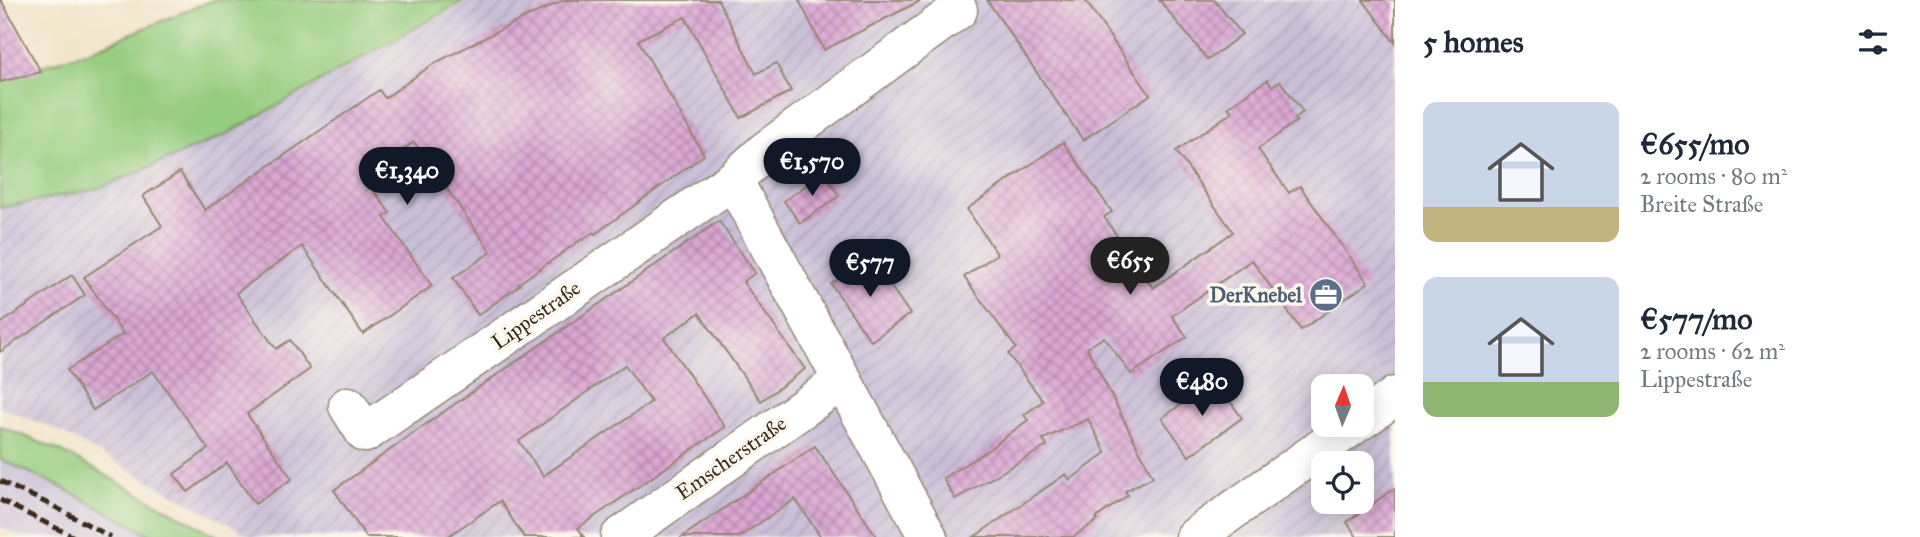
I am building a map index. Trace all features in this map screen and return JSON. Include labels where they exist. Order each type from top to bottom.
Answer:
[{"type":"street","name":"Lippestraße","points":[[348,406],[365,433],[733,180],[765,151],[958,10]]},
{"type":"street","points":[[733,180],[928,537]]},
{"type":"street","name":"Emscherstraße","points":[[620,537],[843,380]]},
{"type":"street","points":[[1374,411],[1395,396]]},
{"type":"street","points":[[1195,537],[1336,438]]},
{"type":"shaded area","points":[[469,0],[1395,0],[1395,537],[252,537],[55,429],[0,407],[0,208],[100,188],[225,136]]},
{"type":"shaded area","points":[[0,459],[59,486],[154,537],[22,537],[0,527]]},
{"type":"green space","points":[[212,0],[465,0],[225,135],[100,188],[0,208],[0,79],[87,52]]},
{"type":"green space","points":[[0,426],[61,451],[219,537],[154,537],[59,486],[0,459]]},
{"type":"building","points":[[1,0],[41,72],[0,82]]},
{"type":"building","points":[[564,0],[718,0],[756,74],[776,63],[791,91],[741,118],[685,17],[638,40],[704,155],[595,234],[593,232],[582,239],[518,284],[520,285],[478,315],[453,278],[491,252],[414,142],[364,177],[390,213],[384,217],[432,286],[363,334],[302,246],[236,293],[276,349],[290,340],[310,369],[247,414],[292,479],[255,504],[227,463],[188,492],[174,474],[208,449],[153,371],[93,410],[67,370],[123,334],[84,277],[162,226],[143,196],[180,172],[205,210],[379,90],[385,98],[433,64]]},
{"type":"building","points":[[799,0],[922,0],[824,50]]},
{"type":"building","points":[[987,0],[1085,0],[1150,95],[1083,140]]},
{"type":"building","points":[[1159,0],[1214,0],[1242,34],[1208,60]]},
{"type":"building","points":[[1363,0],[1395,0],[1395,43]]},
{"type":"building","points":[[1267,80],[1272,86],[1280,81],[1303,112],[1295,118],[1297,121],[1258,149],[1289,193],[1300,186],[1368,283],[1301,330],[1252,260],[1172,316],[1187,337],[1131,374],[1104,337],[1087,348],[1153,477],[1125,491],[1128,495],[1073,537],[974,537],[1066,474],[1070,480],[1106,453],[1088,419],[1043,439],[1047,446],[955,499],[943,478],[984,453],[1028,420],[1024,415],[1043,401],[1008,354],[1016,348],[964,277],[997,254],[967,209],[1063,142],[1112,212],[1104,217],[1153,288],[1233,232],[1176,151],[1232,112],[1228,107]]},
{"type":"building","points":[[824,173],[839,196],[800,223],[784,201]]},
{"type":"building","points":[[719,221],[755,273],[743,282],[805,369],[761,401],[699,313],[664,338],[725,427],[578,528],[584,537],[524,537],[500,501],[447,537],[366,537],[334,490]],"holes":[[[625,365],[651,402],[543,476],[519,441]]]},
{"type":"building","points":[[870,257],[910,314],[871,341],[831,284]]},
{"type":"building","points":[[72,275],[85,295],[0,352],[0,324]]},
{"type":"building","points":[[1215,380],[1242,418],[1189,456],[1162,418]]},
{"type":"building","points":[[815,446],[877,537],[821,537],[795,499],[739,537],[682,537]]},
{"type":"building","points":[[1395,488],[1395,537],[1357,537],[1347,522],[1358,514],[1374,514],[1374,503]]},
{"type":"railway","points":[[0,481],[111,537]]},
{"type":"railway","points":[[0,500],[74,537]]},
{"type":"place","name":"DerKnebel","points":[[1326,295]]}]
